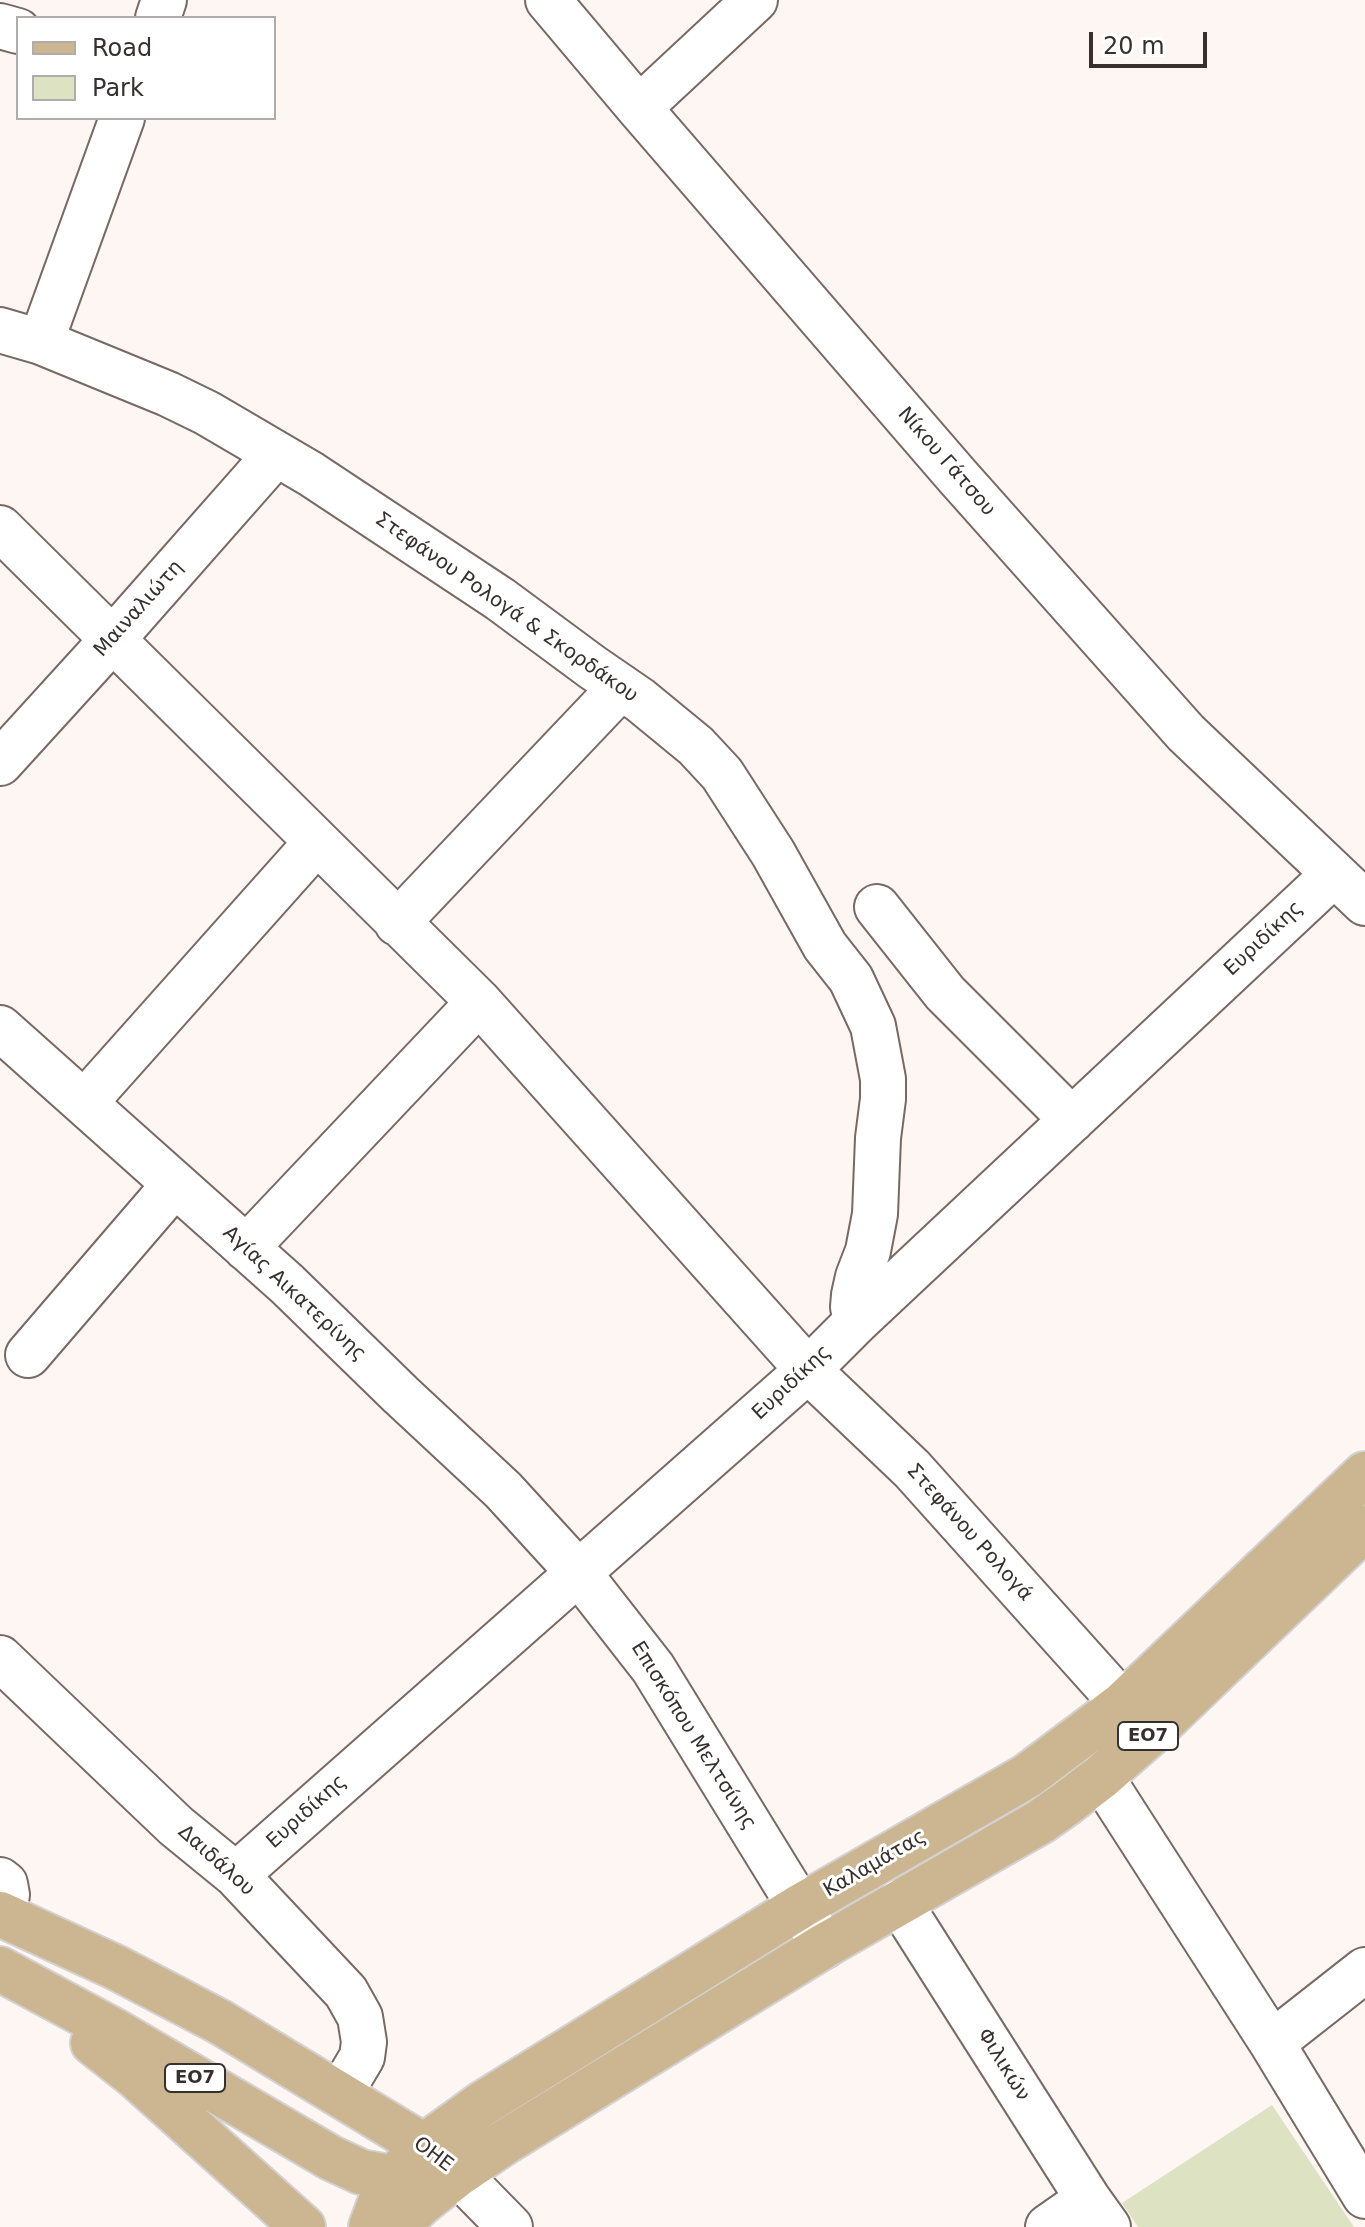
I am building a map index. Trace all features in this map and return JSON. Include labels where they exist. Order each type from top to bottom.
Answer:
[{"type":"main road","name":"Καλαμάτας","points":[[371,2227],[394,2178],[424,2146],[482,2104],[801,1906],[1027,1776],[1123,1704],[1365,1474]]},
{"type":"main road","name":"ΕΟ7","points":[[458,2174],[824,1946],[1040,1822],[1101,1777],[1151,1733],[1365,1528]]},
{"type":"main road","name":"ΟΗΕ","points":[[0,1913],[130,1974],[220,2022],[424,2146]]},
{"type":"main road","name":"ΟΗΕ","points":[[0,1969],[113,2030],[331,2158],[361,2172],[422,2179],[458,2174]]},
{"type":"main road","points":[[0,1969],[135,2076],[303,2227]]},
{"type":"main road","points":[[397,2227],[458,2174]]},
{"type":"street","name":"Νίκου Γάτσου","points":[[548,0],[958,477],[1186,733],[1349,889]]},
{"type":"street","points":[[639,108],[755,0]]},
{"type":"street","points":[[41,342],[121,120]]},
{"type":"street","name":"Στεφάνου Ρολογά & Σκορδάκου","points":[[0,330],[41,342],[168,394],[276,454],[500,599],[667,720],[722,774],[773,853],[825,946],[851,979],[873,1026],[883,1079],[883,1099],[875,1214],[868,1251],[854,1295],[856,1322]]},
{"type":"street","name":"Μαιναλιώτη","points":[[0,763],[276,454]]},
{"type":"street","points":[[0,528],[479,1002],[808,1370]]},
{"type":"street","points":[[397,923],[621,687]]},
{"type":"street","points":[[85,1102],[316,843]]},
{"type":"street","name":"Ευριδίκης","points":[[236,1875],[808,1370],[1072,1120],[1349,889]]},
{"type":"street","points":[[877,907],[945,993],[1072,1120]]},
{"type":"street","points":[[246,1248],[479,1002]]},
{"type":"street","name":"Αγίας Αικατερίνης","points":[[0,1028],[246,1248],[503,1490],[578,1572]]},
{"type":"street","points":[[28,1355],[175,1184]]},
{"type":"street","name":"Στεφάνου Ρολογά","points":[[808,1370],[912,1469],[1123,1704]]},
{"type":"street","name":"Επισκόπου Μελτσίνης","points":[[578,1572],[653,1668],[824,1946]]},
{"type":"street","name":"Δαιδάλου","points":[[0,1658],[176,1826],[236,1875],[346,1992],[360,2017],[364,2042],[362,2057],[340,2094]]},
{"type":"street","points":[[1101,1777],[1272,2043],[1365,2196]]},
{"type":"street","points":[[0,1880],[5,1884],[7,1895],[0,1913]]},
{"type":"street","name":"Φιλικών","points":[[899,1902],[1098,2213]]},
{"type":"street","points":[[1272,2043],[1365,1970]]},
{"type":"street","name":"ΟΗΕ","points":[[424,2146],[458,2174]]},
{"type":"street","points":[[458,2174],[510,2227]]},
{"type":"street","points":[[1048,2227],[1098,2213]]},
{"type":"green space","points":[[1272,2105],[1354,2227],[1138,2227],[1122,2203]]}]
